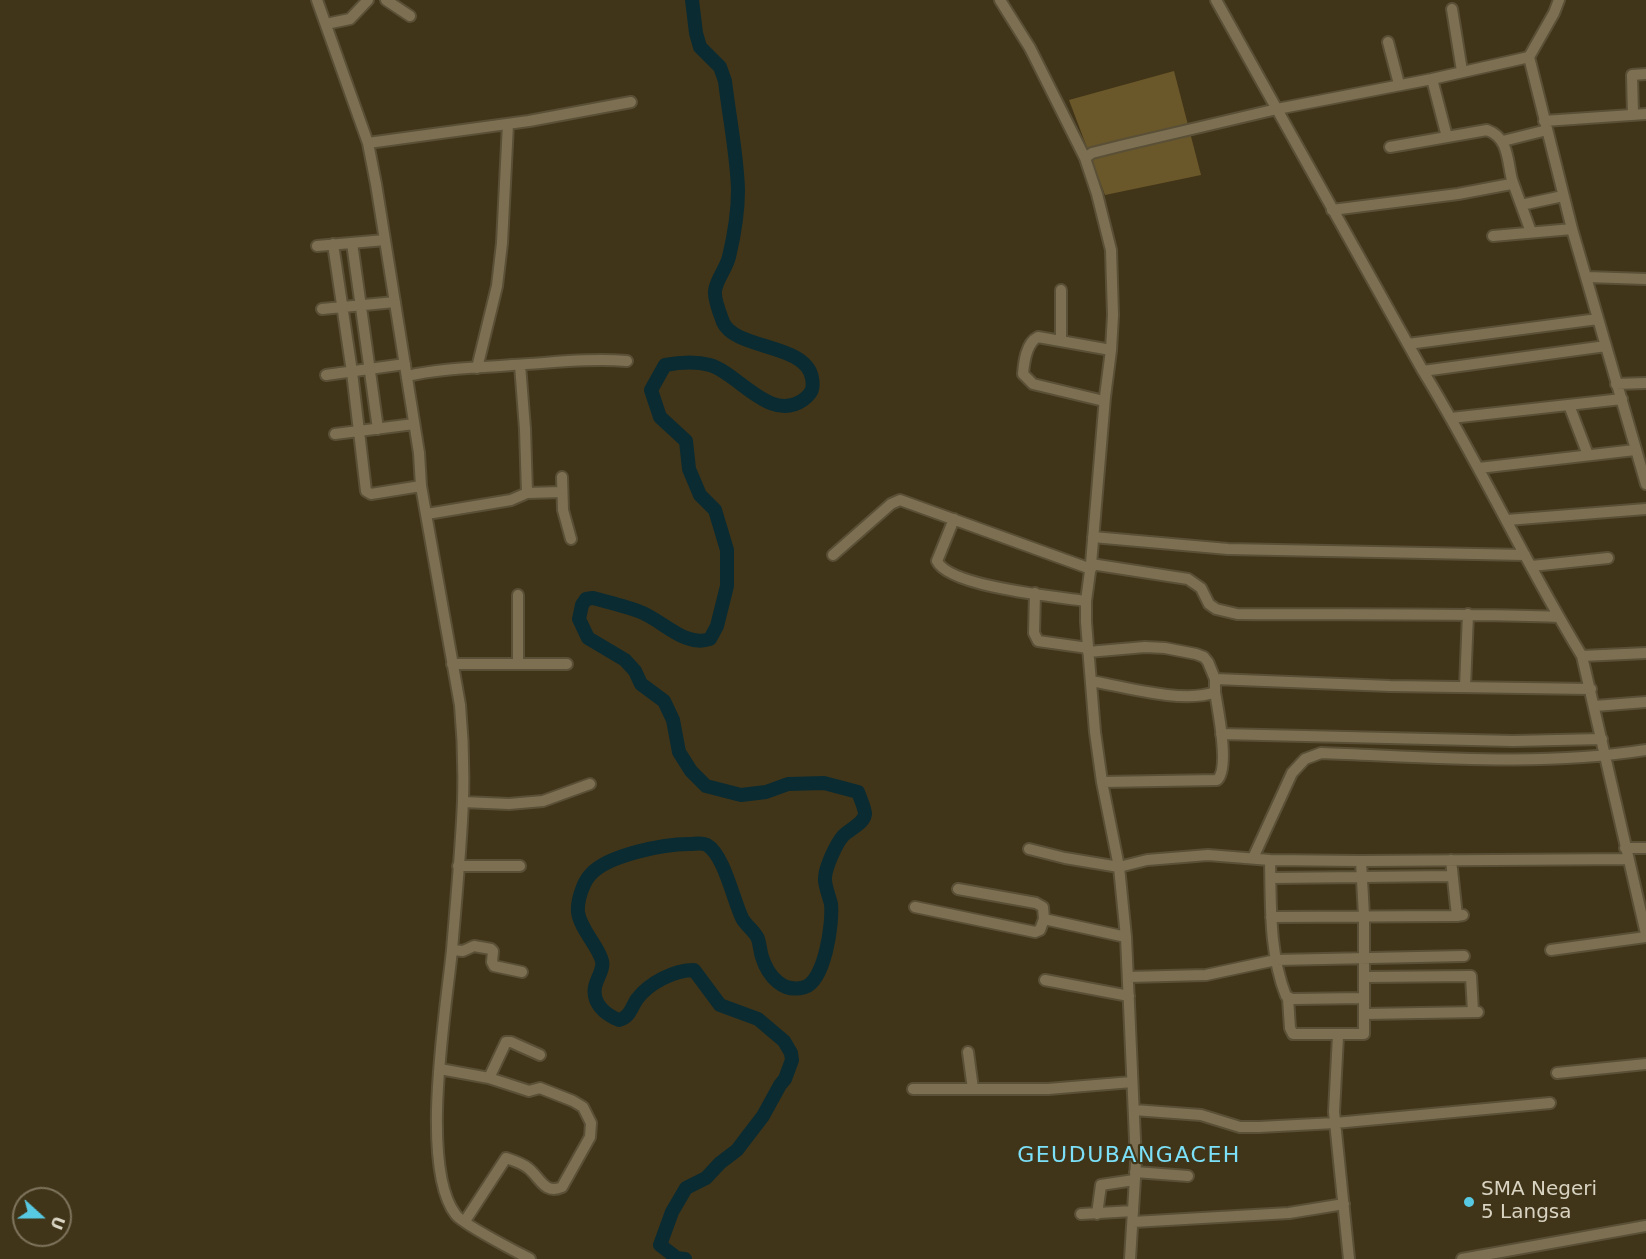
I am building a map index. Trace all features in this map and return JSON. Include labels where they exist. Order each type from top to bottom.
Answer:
[{"type":"street","points":[[317,0],[368,143],[407,376],[421,486],[460,705],[464,742],[463,802],[452,950],[436,1111],[440,1168],[446,1195],[456,1215],[530,1259]]},
{"type":"street","points":[[326,24],[352,17],[368,0]]},
{"type":"street","points":[[386,0],[410,16]]},
{"type":"street","points":[[1000,0],[1030,48],[1085,158],[1111,250],[1113,315],[1111,350],[1104,401],[1091,566],[1086,601],[1095,732],[1102,782],[1119,867],[1126,937],[1135,1176],[1130,1259]]},
{"type":"street","points":[[1216,0],[1423,372],[1451,417],[1558,617],[1582,656],[1592,689],[1626,854],[1646,933],[1551,950]]},
{"type":"street","points":[[1558,0],[1554,13],[1529,57],[1572,229],[1635,450],[1643,461],[1646,484]]},
{"type":"street","points":[[1452,9],[1462,71]]},
{"type":"street","points":[[1388,42],[1398,84]]},
{"type":"street","points":[[1085,158],[1092,153],[1277,109],[1432,79],[1529,57]]},
{"type":"street","points":[[1633,115],[1632,75],[1646,74]]},
{"type":"street","points":[[1432,79],[1447,136]]},
{"type":"street","points":[[368,143],[508,123],[631,102]]},
{"type":"street","points":[[1503,141],[1545,126],[1646,114]]},
{"type":"street","points":[[477,368],[497,286],[502,243],[508,123]]},
{"type":"street","points":[[1390,147],[1482,130],[1495,133],[1503,141],[1512,180],[1531,232]]},
{"type":"street","points":[[1332,210],[1458,194],[1507,185],[1512,180]]},
{"type":"street","points":[[1521,205],[1563,195]]},
{"type":"street","points":[[1493,236],[1572,229]]},
{"type":"street","points":[[317,246],[385,240]]},
{"type":"street","points":[[352,243],[378,429]]},
{"type":"street","points":[[333,244],[368,493],[421,486]]},
{"type":"street","points":[[1587,277],[1646,279]]},
{"type":"street","points":[[1061,290],[1061,341]]},
{"type":"street","points":[[322,309],[395,302]]},
{"type":"street","points":[[1408,344],[1598,320]]},
{"type":"street","points":[[1104,401],[1033,384],[1023,374],[1024,365],[1027,352],[1034,339],[1038,337],[1111,350]]},
{"type":"street","points":[[1423,372],[1606,346]]},
{"type":"street","points":[[407,376],[438,370],[598,358],[627,361]]},
{"type":"street","points":[[326,375],[405,364]]},
{"type":"street","points":[[520,365],[527,493]]},
{"type":"street","points":[[1616,384],[1646,383]]},
{"type":"street","points":[[1451,417],[1622,399]]},
{"type":"street","points":[[1569,405],[1588,455]]},
{"type":"street","points":[[335,434],[414,424]]},
{"type":"street","points":[[1479,468],[1635,450]]},
{"type":"street","points":[[562,477],[561,492],[571,539]]},
{"type":"street","points":[[427,514],[511,500],[527,493],[561,492]]},
{"type":"street","points":[[832,555],[896,501],[904,501],[1091,566],[1188,579],[1201,588],[1209,604],[1216,609],[1237,614],[1468,614],[1558,617]]},
{"type":"street","points":[[1507,520],[1646,509]]},
{"type":"street","points":[[954,519],[937,561],[941,566],[969,580],[987,585],[1086,601]]},
{"type":"street","points":[[1093,537],[1228,549],[1525,555]]},
{"type":"street","points":[[1532,566],[1608,558]]},
{"type":"street","points":[[1035,593],[1034,633],[1038,641],[1088,650],[1145,647],[1196,654],[1204,657],[1208,662],[1215,679],[1221,734],[1223,769],[1221,777],[1217,780],[1102,782]]},
{"type":"street","points":[[518,594],[518,664]]},
{"type":"street","points":[[1465,687],[1468,614]]},
{"type":"street","points":[[1582,656],[1646,653]]},
{"type":"street","points":[[452,664],[567,664]]},
{"type":"street","points":[[1215,679],[1592,689]]},
{"type":"street","points":[[1091,681],[1173,695],[1206,696],[1215,692]]},
{"type":"street","points":[[1595,706],[1646,702]]},
{"type":"street","points":[[1221,734],[1513,741],[1602,739]]},
{"type":"street","points":[[1253,858],[1292,773],[1310,755],[1321,753],[1526,759],[1605,756],[1646,750]]},
{"type":"street","points":[[463,802],[509,804],[543,801],[590,784]]},
{"type":"street","points":[[1029,849],[1119,867],[1147,860],[1230,855],[1270,860],[1451,860],[1626,854],[1646,848]]},
{"type":"street","points":[[1270,860],[1271,917],[1276,960],[1278,976],[1288,998],[1290,1028],[1293,1034],[1338,1036],[1364,1034],[1364,916],[1361,861]]},
{"type":"street","points":[[1271,917],[1460,915],[1451,860]]},
{"type":"street","points":[[458,866],[520,866]]},
{"type":"street","points":[[1270,878],[1452,876]]},
{"type":"street","points":[[915,907],[1035,932],[1040,930],[1044,919],[1044,907],[1036,903],[958,889]]},
{"type":"street","points":[[1044,919],[1126,937]]},
{"type":"street","points":[[452,950],[463,951],[474,946],[491,949],[494,966],[522,972]]},
{"type":"street","points":[[1128,977],[1206,975],[1276,960],[1464,956]]},
{"type":"street","points":[[1364,977],[1471,976],[1476,1012],[1364,1014]]},
{"type":"street","points":[[1045,980],[1129,996]]},
{"type":"street","points":[[1288,998],[1364,998]]},
{"type":"street","points":[[1338,1036],[1335,1123],[1349,1259]]},
{"type":"street","points":[[489,1078],[507,1041],[540,1055]]},
{"type":"street","points":[[968,1052],[973,1089]]},
{"type":"street","points":[[1557,1073],[1646,1064]]},
{"type":"street","points":[[440,1069],[489,1078],[528,1090],[540,1088],[577,1103],[583,1107],[589,1118],[591,1133],[564,1185],[558,1189],[547,1188],[528,1168],[505,1158],[465,1221]]},
{"type":"street","points":[[913,1089],[1048,1089],[1132,1082]]},
{"type":"street","points":[[1134,1110],[1201,1115],[1240,1127],[1335,1123],[1550,1103]]},
{"type":"street","points":[[1097,1214],[1101,1185],[1135,1176],[1188,1176]]},
{"type":"street","points":[[1081,1214],[1133,1217],[1289,1213],[1344,1204]]},
{"type":"street","points":[[1462,1259],[1646,1226]]},
{"type":"shaded area","points":[[1174,71],[1201,175],[1105,195],[1069,100]]},
{"type":"waterway","points":[[685,1259],[677,1258],[660,1245],[672,1212],[686,1188],[706,1178],[737,1150],[763,1116],[785,1079],[792,1060],[791,1053],[784,1041],[758,1019],[720,1005],[694,970],[678,972],[655,983],[642,993],[623,1019],[619,1020],[605,1012],[598,1004],[595,993],[602,961],[579,918],[578,903],[583,887],[588,877],[599,867],[623,856],[666,846],[705,844],[713,850],[723,867],[742,918],[755,933],[762,957],[772,977],[783,986],[805,987],[818,974],[829,937],[831,904],[825,880],[827,867],[840,840],[862,821],[865,814],[858,792],[824,783],[788,784],[766,792],[741,795],[706,786],[691,771],[679,752],[673,720],[664,701],[641,684],[635,671],[625,660],[588,638],[579,619],[582,605],[586,599],[593,598],[638,611],[691,640],[710,639],[717,626],[727,586],[727,550],[715,510],[700,495],[689,469],[686,441],[660,417],[651,390],[665,365],[688,362],[710,365],[732,377],[766,401],[778,405],[791,405],[803,400],[812,388],[812,378],[807,367],[797,358],[741,338],[730,331],[723,322],[718,306],[716,287],[729,257],[738,198],[735,149],[725,81],[720,67],[700,47],[692,0]]},
{"type":"place","name":"SMA Negeri 5 Langsa","points":[[1469,1202]]},
{"type":"district","name":"GEUDUBANGACEH","points":[[1129,1156]]}]
